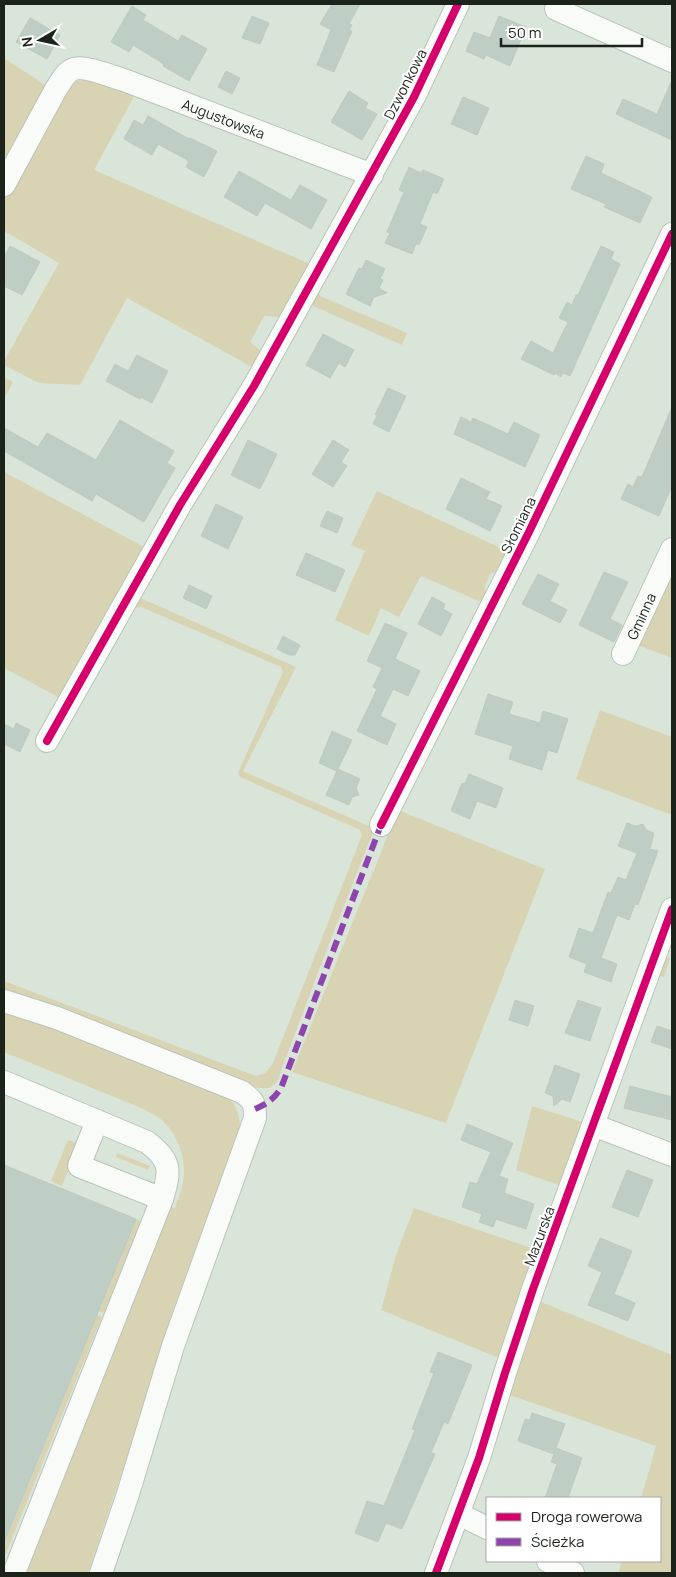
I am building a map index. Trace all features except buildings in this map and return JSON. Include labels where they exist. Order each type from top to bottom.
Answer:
[{"type":"street","name":"Dzwonkowa","points":[[47,741],[180,505],[254,386],[372,175],[414,96],[456,4]]},
{"type":"street","points":[[556,9],[672,61]]},
{"type":"street","name":"Augustowska","points":[[4,185],[56,90],[65,76],[74,68],[85,68],[124,80],[372,175]]},
{"type":"street","name":"Słomiana","points":[[381,825],[529,532],[672,234]]},
{"type":"street","name":"Gminna","points":[[623,654],[672,549]]},
{"type":"street","name":"Mazurska","points":[[436,1573],[459,1514],[534,1289],[672,909]]},
{"type":"street","points":[[4,1001],[57,1018],[242,1092],[253,1100],[255,1109],[255,1118],[173,1346],[127,1497],[101,1573]]},
{"type":"street","points":[[4,1082],[147,1142],[162,1153],[168,1166],[166,1186],[162,1199],[14,1573]]},
{"type":"street","points":[[97,1121],[80,1166],[162,1199]]},
{"type":"street","points":[[593,1124],[672,1155]]},
{"type":"street","points":[[459,1514],[486,1528]]},
{"type":"street","points":[[550,1562],[573,1573]]},
{"type":"shaded area","points":[[4,58],[50,88],[4,172]]},
{"type":"shaded area","points":[[90,78],[136,93],[94,170],[310,264],[281,317],[264,316],[250,342],[262,352],[252,367],[127,298],[80,385],[39,383],[4,365],[4,361],[59,263],[4,231],[4,197],[61,97],[76,82]]},
{"type":"shaded area","points":[[323,276],[328,278],[324,279],[318,290],[320,296],[407,333],[402,345],[306,303]]},
{"type":"shaded area","points":[[4,377],[13,382],[4,399]]},
{"type":"shaded area","points":[[4,472],[148,549],[60,698],[4,668]]},
{"type":"shaded area","points":[[377,491],[507,551],[501,571],[491,573],[484,587],[490,598],[481,602],[421,576],[399,617],[381,608],[369,636],[335,620],[365,551],[351,545]]},
{"type":"shaded area","points":[[668,579],[672,581],[672,658],[637,645]]},
{"type":"shaded area","points":[[136,596],[296,667],[243,771],[369,826],[383,801],[376,825],[277,1082],[270,1088],[258,1088],[48,1004],[4,990],[4,981],[256,1076],[265,1073],[273,1063],[362,835],[360,830],[240,777],[238,773],[283,672],[281,667],[141,607],[135,608],[51,751],[48,750]]},
{"type":"shaded area","points":[[600,710],[672,737],[672,815],[576,779]]},
{"type":"shaded area","points":[[398,810],[545,869],[446,1123],[292,1072]]},
{"type":"shaded area","points":[[661,957],[670,958],[664,977],[660,976],[649,1004],[648,1003]]},
{"type":"shaded area","points":[[4,1011],[99,1045],[229,1098],[236,1108],[240,1122],[169,1321],[160,1359],[88,1573],[20,1573],[169,1207],[175,1208],[181,1191],[183,1158],[178,1143],[170,1129],[154,1115],[4,1052]]},
{"type":"shaded area","points":[[532,1106],[583,1122],[562,1186],[516,1170]]},
{"type":"shaded area","points":[[68,1140],[79,1145],[62,1186],[51,1181]]},
{"type":"shaded area","points":[[117,1153],[150,1166],[148,1170],[116,1157]]},
{"type":"shaded area","points":[[414,1208],[540,1251],[504,1360],[381,1310],[396,1255]]},
{"type":"shaded area","points":[[136,1219],[141,1221],[104,1313],[99,1311]]},
{"type":"shaded area","points":[[551,1272],[541,1302],[672,1355],[672,1573],[618,1573],[622,1562],[661,1562],[661,1497],[641,1497],[656,1446],[510,1395],[496,1420]]},
{"type":"shaded area","points":[[97,1315],[102,1317],[4,1558],[4,1545]]},
{"type":"marked path","points":[[255,1109],[270,1101],[281,1088],[381,825]]},
{"type":"cycle path","points":[[47,741],[180,505],[254,386],[414,97],[458,4]]},
{"type":"cycle path","points":[[381,825],[529,532],[672,234]]},
{"type":"cycle path","points":[[436,1573],[479,1458],[533,1289],[672,909]]}]
